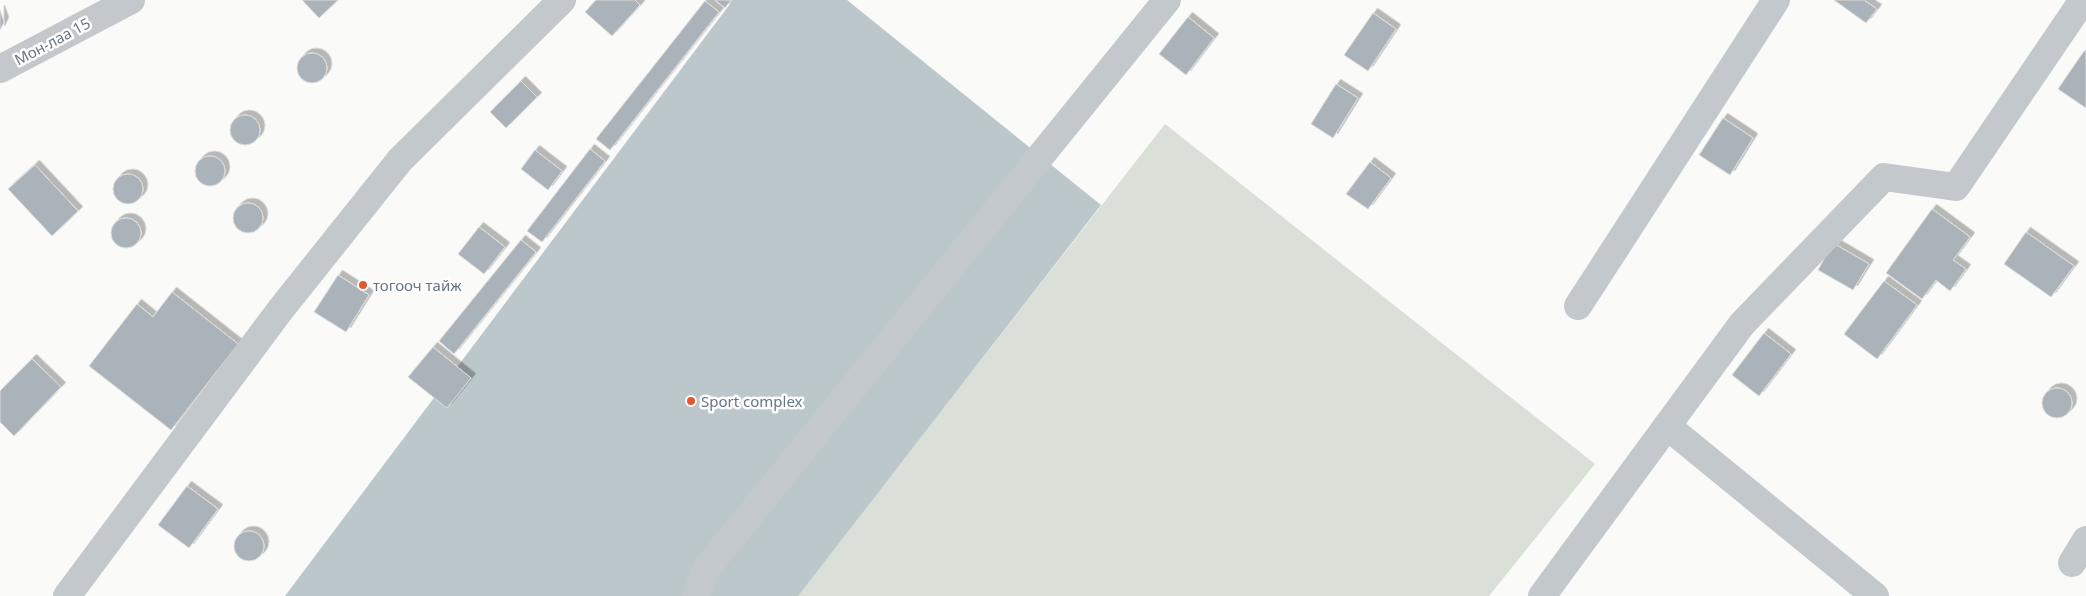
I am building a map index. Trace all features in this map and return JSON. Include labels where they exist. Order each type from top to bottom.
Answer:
[{"type":"street","name":"Мон-лаа 15","points":[[0,69],[131,0]]},
{"type":"street","points":[[67,596],[281,309],[400,160],[562,0]]},
{"type":"street","points":[[696,596],[706,570],[1167,0]]},
{"type":"street","points":[[1578,306],[1776,0]]},
{"type":"street","points":[[1542,596],[1742,324],[1884,177],[1956,187],[2083,0]]},
{"type":"street","points":[[1667,426],[1875,596]]},
{"type":"street","points":[[2072,563],[2086,540]]},
{"type":"shaded area","name":"Sport complex","points":[[733,0],[847,0],[1101,205],[798,596],[285,596]]},
{"type":"shaded area","points":[[1165,124],[1595,464],[1489,596],[797,596]]},
{"type":"building","points":[[302,0],[338,0],[319,18]]},
{"type":"building","points":[[596,0],[635,0],[640,5],[612,36],[585,12]]},
{"type":"building","points":[[715,0],[731,0],[725,8]]},
{"type":"building","points":[[1834,0],[1866,0],[1877,9],[1866,23]]},
{"type":"building","points":[[705,1],[719,12],[610,150],[596,139]]},
{"type":"building","points":[[0,10],[4,22],[0,30]]},
{"type":"building","points":[[1373,13],[1396,29],[1368,71],[1344,55]]},
{"type":"building","points":[[1188,17],[1214,38],[1186,75],[1159,54]]},
{"type":"building","points":[[2084,51],[2086,53],[2086,108],[2058,89]]},
{"type":"building","points":[[312,53],[323,57],[327,68],[323,79],[312,83],[301,79],[297,68],[301,57]]},
{"type":"building","points":[[521,81],[537,97],[506,128],[490,112]]},
{"type":"building","points":[[1336,84],[1358,98],[1333,138],[1311,124]]},
{"type":"building","points":[[245,115],[251,116],[259,124],[259,136],[251,144],[245,145],[239,144],[231,136],[230,130],[231,124],[239,116]]},
{"type":"building","points":[[1723,118],[1753,138],[1730,175],[1699,155]]},
{"type":"building","points":[[590,149],[605,161],[542,242],[527,231]]},
{"type":"building","points":[[535,150],[562,171],[548,190],[521,169]]},
{"type":"building","points":[[210,156],[216,157],[224,165],[224,177],[216,185],[210,186],[204,185],[196,177],[195,171],[196,165],[204,157]]},
{"type":"building","points":[[1370,162],[1391,178],[1368,209],[1346,194]]},
{"type":"building","points":[[35,165],[78,211],[52,236],[8,189]]},
{"type":"building","points":[[128,174],[134,175],[142,183],[142,195],[134,203],[128,204],[122,203],[114,195],[113,189],[114,183],[122,175]]},
{"type":"building","points":[[248,203],[254,204],[262,212],[262,224],[254,232],[248,233],[242,232],[234,224],[233,218],[234,212],[242,204]]},
{"type":"building","points":[[1932,209],[1970,237],[1953,260],[1966,269],[1950,291],[1936,280],[1922,299],[1886,273]]},
{"type":"building","points":[[126,218],[132,219],[140,227],[140,239],[132,247],[126,248],[120,247],[112,239],[111,233],[112,227],[120,219]]},
{"type":"building","points":[[479,227],[505,247],[484,274],[458,254]]},
{"type":"building","points":[[2026,232],[2074,266],[2051,297],[2004,264]]},
{"type":"building","points":[[521,240],[536,252],[454,354],[439,341]]},
{"type":"building","points":[[1833,243],[1869,264],[1853,290],[1818,270]]},
{"type":"building","points":[[338,275],[369,295],[346,332],[314,312]]},
{"type":"building","points":[[1884,281],[1917,305],[1877,359],[1844,334]]},
{"type":"building","points":[[172,292],[238,344],[171,430],[89,366],[137,304],[153,317]]},
{"type":"building","points":[[1764,333],[1791,354],[1759,396],[1732,375]]},
{"type":"building","points":[[433,347],[471,378],[447,408],[408,377]]},
{"type":"building","points":[[32,359],[61,387],[14,436],[0,422],[0,391]]},
{"type":"building","points":[[2057,388],[2068,392],[2072,403],[2068,414],[2057,418],[2046,414],[2042,403],[2046,392]]},
{"type":"building","points":[[187,486],[218,509],[189,548],[158,525]]},
{"type":"building","points":[[249,531],[260,535],[264,546],[260,557],[249,561],[238,557],[234,546],[238,535]]},
{"type":"place","name":"тогооч тайж","points":[[363,285]]},
{"type":"place","name":"Sport complex","points":[[691,401]]}]
